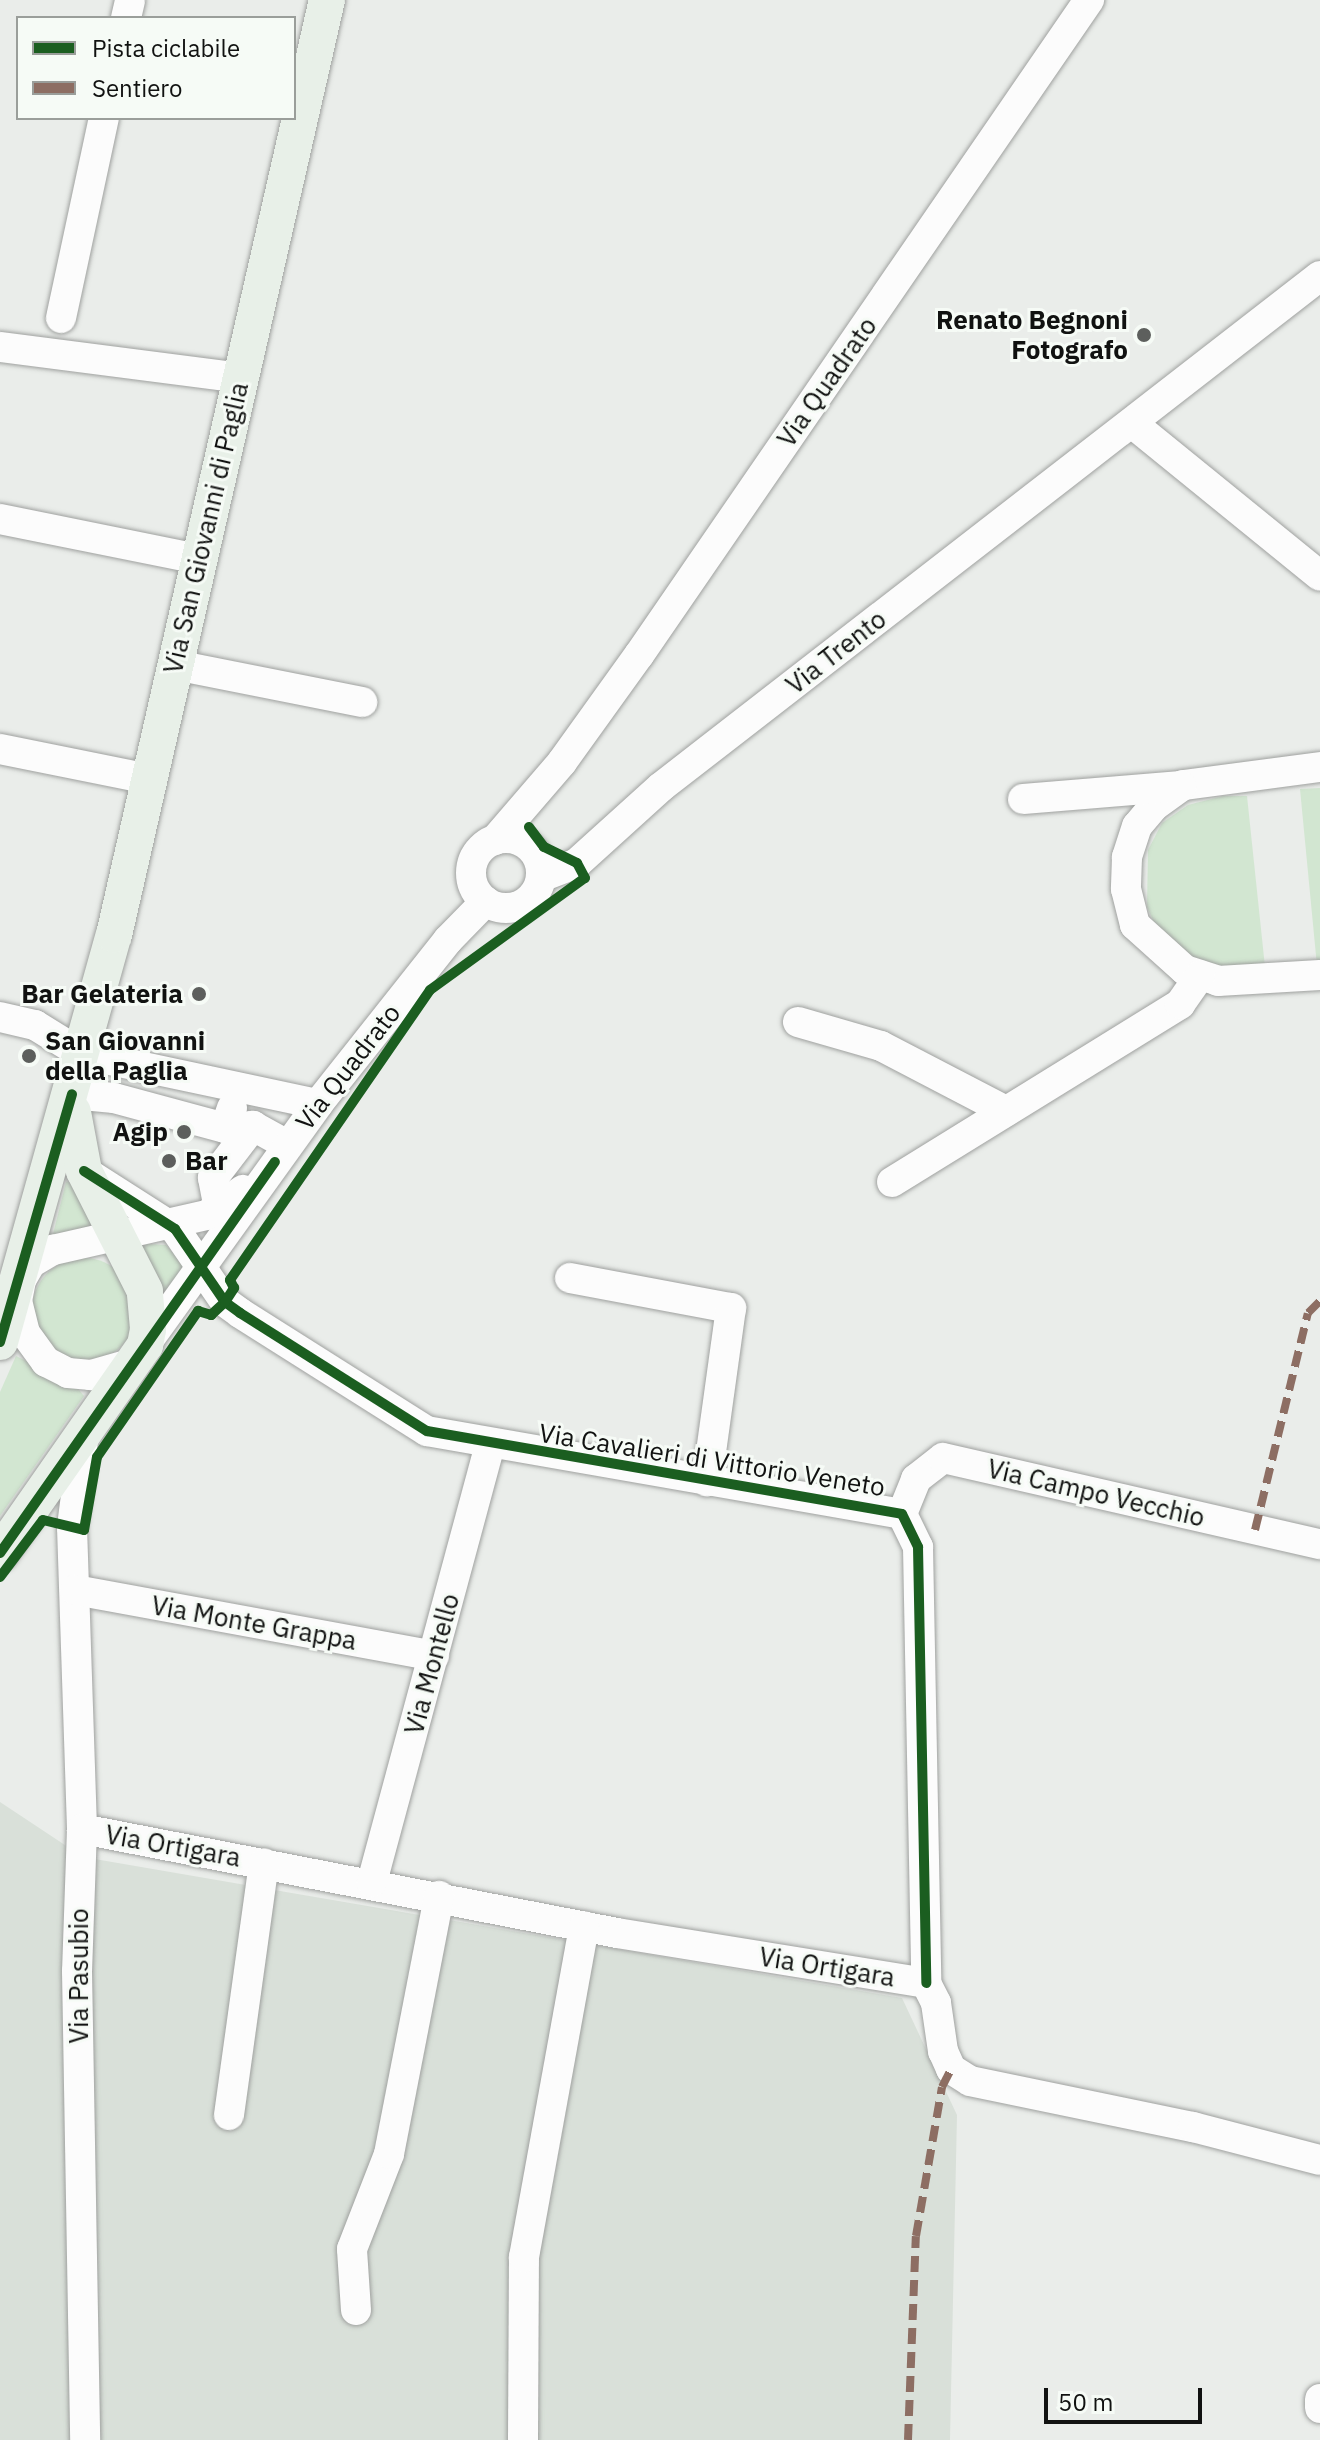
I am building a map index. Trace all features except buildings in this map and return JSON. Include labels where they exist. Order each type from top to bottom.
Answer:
[{"type":"main road","name":"Via San Giovanni di Paglia","points":[[0,1342],[21,1280],[82,1054],[149,779],[327,0]]},
{"type":"main road","points":[[0,1553],[137,1355],[149,1316],[145,1291],[84,1171],[75,1145],[72,1094]]},
{"type":"street","name":"Via Quadrato","points":[[281,1154],[448,940],[486,901],[471,873],[478,853],[495,840],[562,762],[1089,0]]},
{"type":"street","points":[[61,318],[104,120]]},
{"type":"street","name":"Via Trento","points":[[541,877],[577,863],[661,787],[1320,276]]},
{"type":"street","points":[[0,347],[241,378]]},
{"type":"street","points":[[1132,423],[1320,576]]},
{"type":"street","points":[[0,519],[199,559]]},
{"type":"street","points":[[175,665],[362,702]]},
{"type":"street","points":[[0,749],[149,779]]},
{"type":"street","name":"Via Quadrato","points":[[525,844],[562,762]]},
{"type":"street","points":[[1023,799],[1183,785],[1320,767]]},
{"type":"street","points":[[1183,785],[1154,806],[1137,826],[1127,857],[1126,889],[1135,925],[1159,950],[1200,975],[1218,981],[1320,975]]},
{"type":"street","points":[[486,901],[508,908],[520,905],[530,898],[541,877],[537,858],[525,844],[495,840]]},
{"type":"street","points":[[892,1182],[1180,1004],[1200,975]]},
{"type":"street","points":[[0,1017],[35,1025],[82,1054],[318,1104]]},
{"type":"street","points":[[798,1022],[881,1046],[1006,1111]]},
{"type":"street","points":[[219,1209],[213,1178],[239,1127],[238,1087]]},
{"type":"street","points":[[72,1094],[114,1098],[239,1127],[281,1154]]},
{"type":"street","points":[[281,1154],[137,1355],[91,1375],[68,1373],[46,1362],[21,1322],[21,1280],[42,1254],[219,1209],[281,1154]]},
{"type":"street","name":"Via Cavalieri di Vittorio Veneto","points":[[84,1171],[166,1223],[202,1263],[225,1302],[338,1378],[427,1431],[490,1446],[902,1514],[918,1547],[926,1983]]},
{"type":"street","name":"Via Cavalieri di Vittorio Veneto","points":[[570,1278],[731,1308],[707,1481]]},
{"type":"street","name":"Via Pasubio","points":[[84,1431],[72,1513],[82,1829],[77,1971],[85,2440]]},
{"type":"street","name":"Via Montello","points":[[372,1882],[490,1446]]},
{"type":"street","name":"Via Campo Vecchio","points":[[902,1514],[916,1479],[943,1458],[1320,1544]]},
{"type":"street","points":[[39,1496],[64,1502],[72,1513]]},
{"type":"street","name":"Via Monte Grappa","points":[[75,1590],[434,1656]]},
{"type":"street","name":"Via Ortigara","points":[[82,1829],[372,1882],[584,1926],[926,1983],[936,2003],[943,2051],[951,2069],[970,2081],[1193,2127],[1320,2160]]},
{"type":"street","name":"Via Ortigara","points":[[229,2115],[264,1863]]},
{"type":"street","points":[[356,2310],[352,2249],[389,2154],[439,1896]]},
{"type":"street","points":[[523,2440],[524,2257],[584,1926]]},
{"type":"street","points":[[1320,2399],[1320,2408]]},
{"type":"shaded area","points":[[0,1802],[83,1857],[902,1998],[957,2115],[950,2440],[0,2440]]},
{"type":"green space","points":[[1320,788],[1320,966],[1317,966],[1300,789]]},
{"type":"green space","points":[[1223,796],[1247,796],[1265,967],[1218,969],[1195,963],[1157,929],[1147,907],[1148,850],[1162,823],[1188,805]]},
{"type":"green space","points":[[72,1180],[98,1230],[51,1242],[66,1182]]},
{"type":"green space","points":[[134,1243],[166,1245],[190,1272],[159,1318]]},
{"type":"green space","points":[[84,1258],[104,1262],[121,1273],[132,1290],[136,1310],[132,1330],[121,1347],[104,1358],[84,1362],[64,1358],[47,1347],[36,1330],[32,1310],[36,1290],[47,1273],[64,1262]]},
{"type":"green space","points":[[16,1356],[75,1385],[84,1396],[0,1516],[0,1392]]},
{"type":"marked path","points":[[1255,1530],[1308,1313],[1320,1301]]},
{"type":"marked path","points":[[908,2440],[916,2236],[942,2087],[951,2069]]},
{"type":"cycle path","points":[[0,1577],[43,1520],[84,1530],[97,1457],[198,1311],[211,1315],[225,1302],[234,1288],[230,1280],[430,990],[585,878],[577,863],[544,847],[529,827]]},
{"type":"cycle path","points":[[0,1342],[72,1094]]},
{"type":"cycle path","points":[[0,1553],[275,1162]]},
{"type":"cycle path","points":[[84,1171],[175,1229],[225,1302],[427,1431],[902,1514],[918,1547],[926,1983]]},
{"type":"place","name":"Renato Begnoni Fotografo","points":[[1144,335]]},
{"type":"place","name":"Bar Gelateria","points":[[199,994]]},
{"type":"place","name":"San Giovanni della Paglia","points":[[29,1056]]},
{"type":"place","name":"Agip","points":[[184,1132]]},
{"type":"place","name":"Bar","points":[[169,1161]]}]
